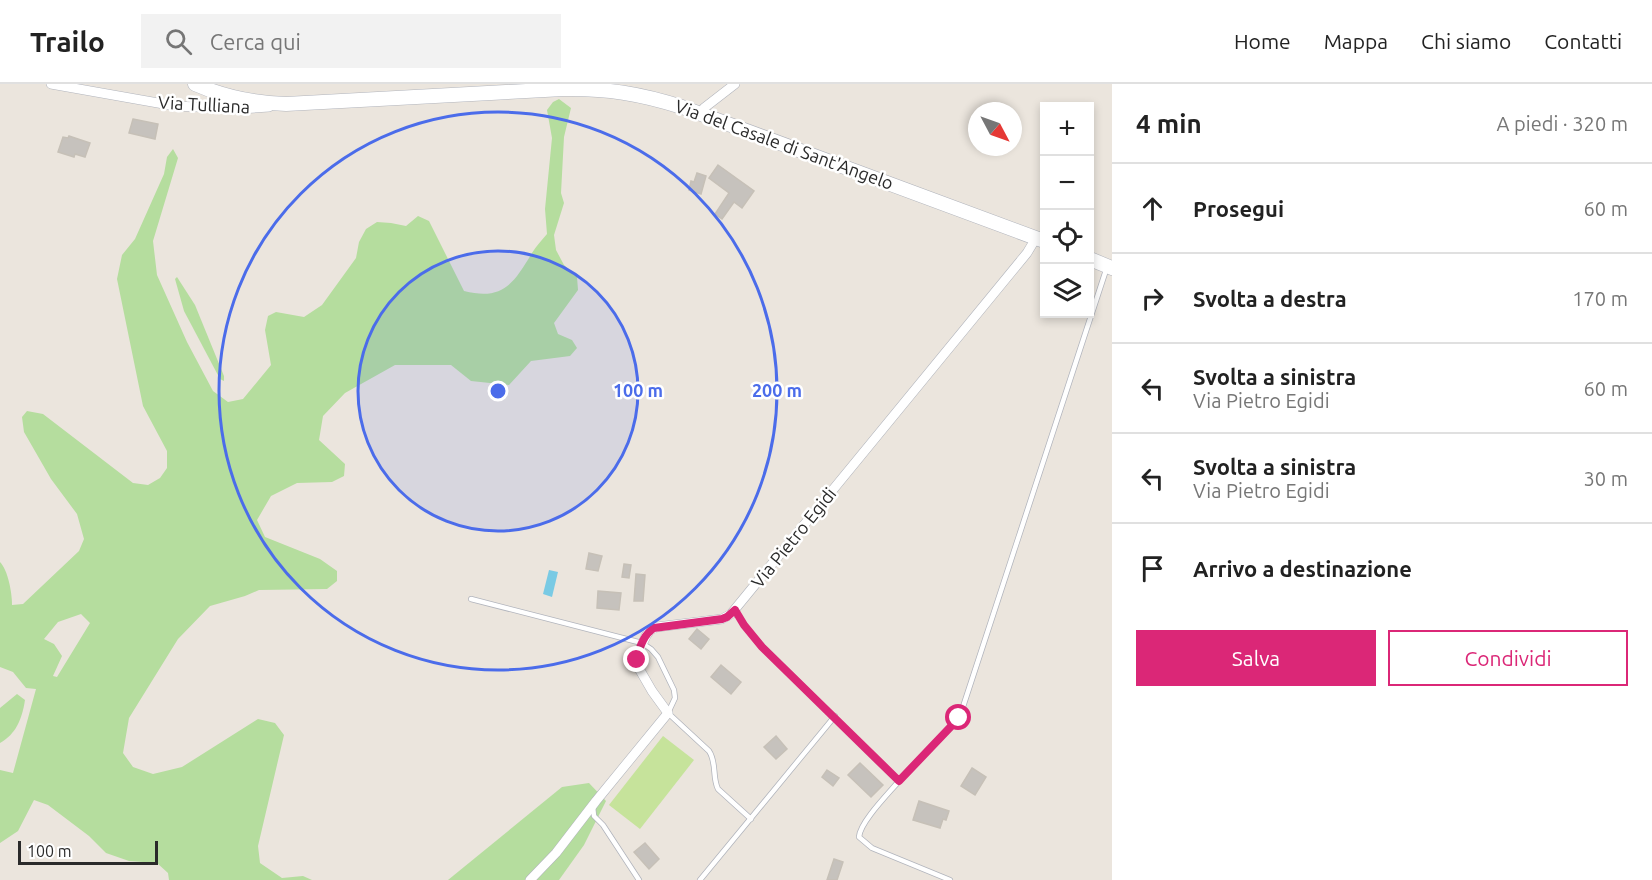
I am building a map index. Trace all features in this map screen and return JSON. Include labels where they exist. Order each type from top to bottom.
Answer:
[{"type":"main road","name":"Via del Casale di Sant'Angelo","points":[[195,84],[208,90],[248,100],[286,104],[585,88],[646,96],[701,114],[1040,239]]},
{"type":"main road","points":[[1094,261],[1110,267]]},
{"type":"street","name":"Via Tulliana","points":[[51,84],[179,107],[255,109],[286,104]]},
{"type":"street","points":[[701,114],[704,108],[735,84]]},
{"type":"street","name":"Via Pietro Egidi","points":[[642,643],[648,633],[657,627],[722,619],[735,610],[1040,239]]},
{"type":"street","points":[[530,880],[556,853],[668,713],[651,691],[637,665],[642,643]]},
{"type":"lane","points":[[950,880],[872,848],[859,837],[859,831],[899,781],[959,718],[1102,276],[1110,267]]},
{"type":"lane","points":[[471,599],[642,643],[651,649],[658,657],[674,690],[675,698],[668,713],[713,756],[715,782],[718,789],[751,819]]},
{"type":"lane","points":[[735,610],[762,647],[899,781]]},
{"type":"lane","points":[[700,880],[835,716]]},
{"type":"lane","points":[[592,806],[594,816],[603,825],[639,880]]},
{"type":"green space","points":[[559,99],[571,108],[564,137],[561,193],[564,203],[554,235],[556,250],[564,265],[577,277],[578,290],[554,323],[558,334],[572,340],[577,348],[570,356],[531,361],[509,385],[471,381],[451,365],[395,365],[345,393],[323,416],[319,440],[345,464],[344,476],[332,482],[297,483],[271,496],[257,520],[265,537],[320,559],[337,571],[337,581],[327,589],[259,590],[210,606],[178,639],[129,718],[123,753],[133,767],[153,774],[182,767],[258,719],[275,723],[284,735],[258,846],[260,863],[282,878],[303,876],[312,880],[169,880],[168,873],[157,863],[129,861],[106,853],[89,836],[48,805],[34,800],[18,831],[0,843],[0,770],[13,773],[36,689],[26,688],[13,672],[0,667],[0,562],[9,582],[12,605],[23,604],[79,551],[84,539],[77,514],[51,479],[24,432],[22,417],[27,411],[43,414],[133,483],[148,485],[160,478],[167,468],[167,451],[143,406],[117,279],[122,255],[135,239],[164,174],[167,157],[173,149],[178,158],[153,241],[157,275],[187,342],[213,391],[228,402],[243,399],[271,365],[265,330],[268,316],[276,312],[304,317],[322,305],[356,258],[359,242],[366,229],[377,222],[406,226],[418,216],[429,221],[464,291],[489,294],[506,287],[513,281],[547,234],[545,209],[552,138],[547,110],[553,102]],"holes":[[[81,614],[90,623],[57,677],[53,676],[62,656],[54,644],[44,639],[58,622]]]},
{"type":"green space","points":[[177,277],[195,305],[224,381],[220,379],[184,311],[175,279]]},
{"type":"green space","points":[[17,694],[25,700],[20,720],[10,735],[0,743],[0,708]]},
{"type":"green space","points":[[663,736],[694,760],[640,829],[609,805]]},
{"type":"green space","points":[[589,783],[606,801],[584,845],[559,880],[448,880],[562,787]]},
{"type":"water","points":[[549,570],[558,572],[552,597],[543,594]]},
{"type":"building","points":[[133,119],[158,124],[155,139],[129,133]]},
{"type":"building","points":[[69,136],[90,143],[85,157],[75,154],[74,157],[58,152],[63,137],[68,138]]},
{"type":"building","points":[[718,165],[754,191],[742,208],[734,202],[722,219],[715,214],[729,193],[709,178]]},
{"type":"building","points":[[697,173],[706,176],[701,194],[689,190],[691,181],[694,182]]},
{"type":"building","points":[[589,553],[602,556],[598,571],[586,569]]},
{"type":"building","points":[[624,564],[631,565],[629,578],[622,577]]},
{"type":"building","points":[[636,574],[645,575],[643,601],[634,601]]},
{"type":"building","points":[[598,591],[621,593],[619,610],[597,608]]},
{"type":"building","points":[[697,629],[709,639],[701,649],[689,639]]},
{"type":"building","points":[[721,665],[741,682],[731,694],[711,677]]},
{"type":"building","points":[[776,736],[787,749],[776,759],[764,747]]},
{"type":"building","points":[[860,763],[883,785],[871,797],[848,775]]},
{"type":"building","points":[[972,768],[986,777],[975,795],[961,786]]},
{"type":"building","points":[[827,770],[839,778],[833,786],[822,777]]},
{"type":"building","points":[[919,801],[949,811],[940,828],[913,820]]},
{"type":"building","points":[[645,843],[659,859],[649,869],[634,852]]},
{"type":"building","points":[[834,859],[843,862],[837,880],[827,880]]},
{"type":"route","points":[[637,660],[650,630],[661,626],[722,619],[735,610],[762,647],[899,781],[959,718]]}]
